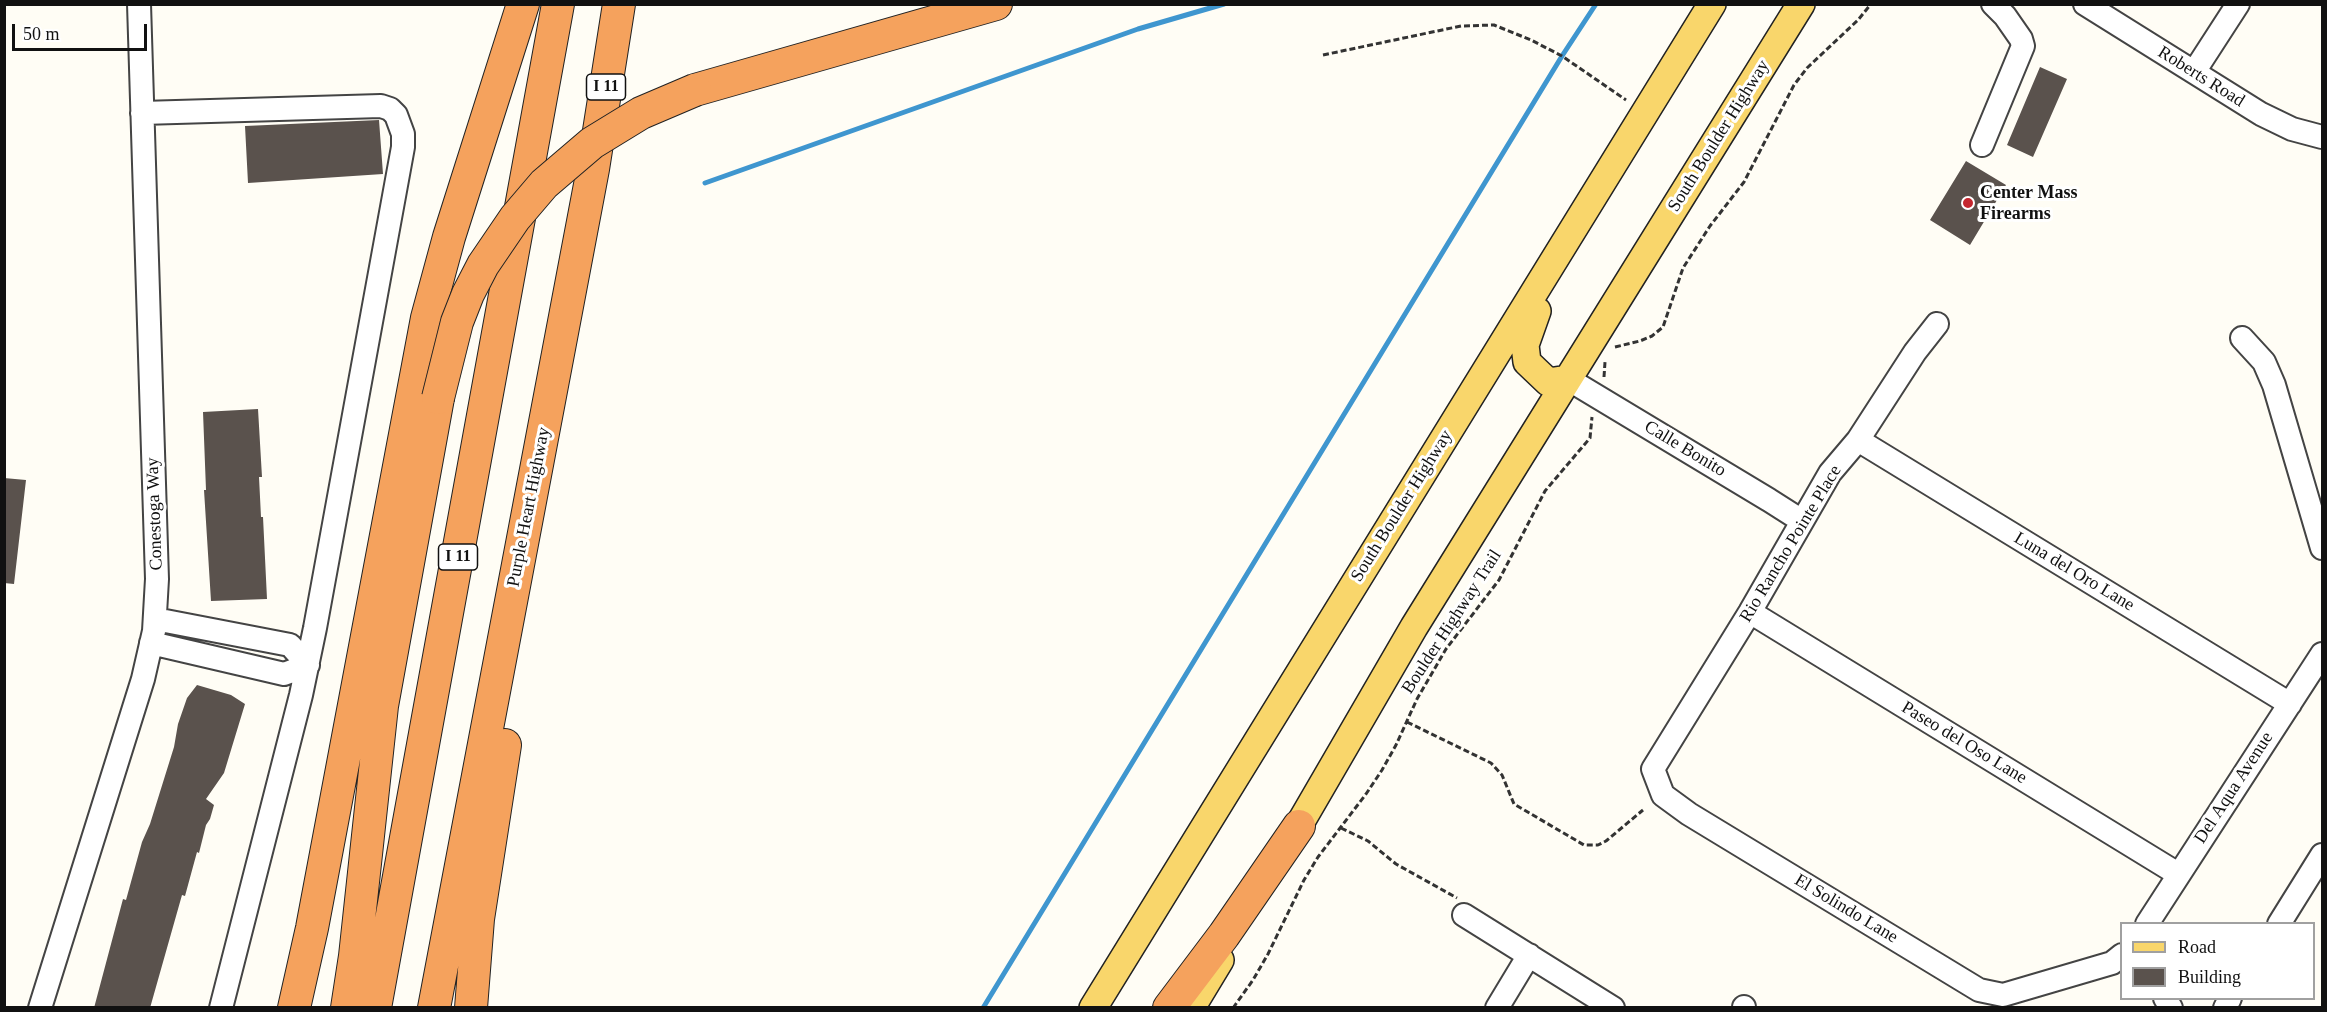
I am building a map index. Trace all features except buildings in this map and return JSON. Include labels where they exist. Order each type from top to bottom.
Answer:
[{"type":"highway","points":[[294,1008],[312,928],[427,318],[449,237],[523,4]]},
{"type":"highway","name":"I 11","points":[[375,1008],[558,4]]},
{"type":"highway","name":"Purple Heart Highway","points":[[434,1008],[593,169],[619,4]]},
{"type":"highway","points":[[347,1008],[355,956],[382,706],[438,398],[456,322],[483,265],[515,218],[544,184],[592,142],[641,113],[695,90],[996,4]]},
{"type":"highway","points":[[471,1008],[478,919],[593,169]]},
{"type":"highway","points":[[1169,1008],[1224,935],[1299,826]]},
{"type":"main road","name":"South Boulder Highway","points":[[1094,1008],[1712,4]]},
{"type":"main road","name":"South Boulder Highway","points":[[1191,1008],[1414,627],[1801,4]]},
{"type":"main road","points":[[1568,379],[1548,382],[1527,362],[1525,345],[1541,300],[1586,210]]},
{"type":"street","name":"Conestoga Way","points":[[40,1008],[140,690],[155,619],[157,579],[139,4]]},
{"type":"street","points":[[1982,145],[2023,46],[2005,16],[1993,4]]},
{"type":"street","name":"Roberts Road","points":[[2085,4],[2260,114],[2292,129],[2322,137]]},
{"type":"street","points":[[2194,72],[2238,4]]},
{"type":"street","points":[[142,113],[381,106],[390,109],[396,115],[400,124],[403,147],[308,665],[221,1008]]},
{"type":"street","name":"Rio Rancho Pointe Place","points":[[1653,769],[1750,612],[1830,473],[1858,440],[1937,324]]},
{"type":"street","points":[[2242,338],[2264,362],[2274,385],[2322,548]]},
{"type":"street","name":"Calle Bonito","points":[[1568,379],[1802,521]]},
{"type":"street","name":"Luna del Oro Lane","points":[[1858,440],[2290,704]]},
{"type":"street","name":"Paseo del Oso Lane","points":[[1750,612],[2178,874]]},
{"type":"street","points":[[155,619],[290,645],[308,665]]},
{"type":"street","points":[[246,666],[251,637]]},
{"type":"street","points":[[151,643],[284,674],[308,665]]},
{"type":"street","name":"Del Aqua Avenue","points":[[2148,922],[2322,654]]},
{"type":"street","name":"El Solindo Lane","points":[[1653,769],[1663,795],[1689,814],[1979,990],[2003,995],[2112,963],[2120,956]]},
{"type":"street","points":[[2279,922],[2322,855]]},
{"type":"street","points":[[1464,915],[1613,1008]]},
{"type":"street","points":[[1497,1008],[1529,955]]},
{"type":"path","points":[[1612,349],[1646,338],[1663,327],[1683,268],[1710,226],[1744,182],[1794,85],[1871,4]]},
{"type":"path","points":[[1323,56],[1461,26],[1494,25],[1563,56],[1645,113]]},
{"type":"path","name":"Boulder Highway Trail","points":[[1233,1008],[1268,954],[1304,880],[1329,841],[1341,828],[1382,770],[1417,699],[1446,650],[1499,580],[1545,491],[1590,438],[1591,418],[1609,355]]},
{"type":"path","points":[[1407,722],[1491,763],[1502,775],[1514,804],[1584,845],[1592,846],[1606,841],[1643,810]]},
{"type":"path","points":[[1341,828],[1368,841],[1405,869],[1460,900],[1464,915]]},
{"type":"waterway","points":[[705,183],[1138,29],[1224,4]]},
{"type":"waterway","points":[[983,1008],[1562,56],[1596,4]]},
{"type":"place","name":"Center Mass Firearms","points":[[1968,203]]}]
